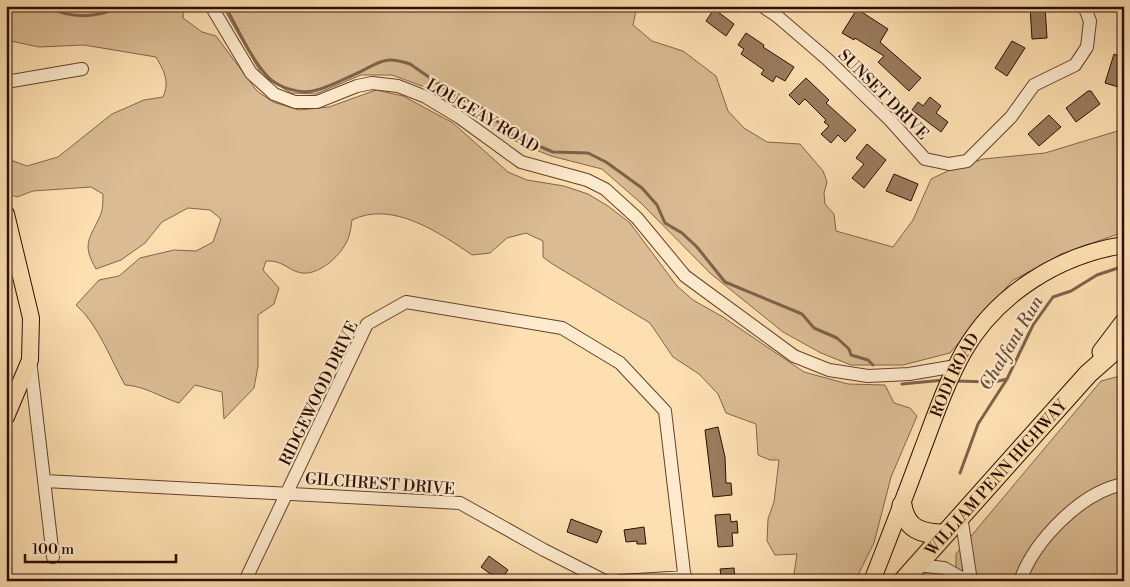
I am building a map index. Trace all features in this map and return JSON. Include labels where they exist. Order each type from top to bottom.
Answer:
[{"type":"highway","name":"WILLIAM PENN HIGHWAY","points":[[1088,374],[1124,322]]},
{"type":"highway","name":"WILLIAM PENN HIGHWAY","points":[[903,581],[1088,374],[1124,342]]},
{"type":"highway","points":[[1088,374],[1124,361]]},
{"type":"highway","points":[[902,504],[905,518],[913,528],[924,533],[944,534]]},
{"type":"main road","points":[[6,214],[31,318],[30,360],[6,416]]},
{"type":"main road","name":"RODI ROAD","points":[[872,581],[952,375],[971,340],[989,318],[1012,296],[1036,278],[1080,256],[1124,245]]},
{"type":"street","name":"LOUGEAY ROAD","points":[[211,6],[251,72],[274,94],[295,102],[317,102],[357,86],[385,83],[398,86],[426,97],[459,117],[521,162],[587,180],[605,189],[637,218],[685,276],[753,324],[784,350],[805,361],[830,370],[868,376],[909,374],[952,375]]},
{"type":"street","name":"SUNSET DRIVE","points":[[762,6],[777,16],[827,59],[890,120],[925,159],[949,164],[967,161],[1011,117],[1034,85],[1075,64],[1087,47],[1090,22],[1084,6]]},
{"type":"street","points":[[6,82],[82,69]]},
{"type":"street","name":"RIDGEWOOD DRIVE","points":[[245,581],[368,324],[406,302],[562,328],[620,363],[665,411],[686,579]]},
{"type":"street","points":[[30,360],[53,557]]},
{"type":"street","name":"GILCHREST DRIVE","points":[[45,481],[460,503],[544,550],[605,581]]},
{"type":"street","points":[[1020,581],[1034,550],[1052,529],[1093,497],[1124,484]]},
{"type":"street","points":[[961,516],[970,581]]},
{"type":"street","points":[[917,565],[944,568],[967,581]]},
{"type":"street","points":[[620,581],[686,579]]},
{"type":"shaded area","points":[[6,6],[184,6],[183,18],[202,32],[216,36],[257,91],[273,102],[299,110],[329,107],[376,90],[403,96],[453,123],[508,172],[527,180],[564,186],[588,194],[608,206],[630,223],[677,286],[693,300],[723,317],[804,372],[848,384],[885,385],[894,403],[910,408],[917,416],[891,477],[874,543],[855,581],[793,581],[797,554],[775,555],[767,541],[768,519],[774,502],[779,460],[770,460],[758,455],[756,424],[726,413],[718,394],[699,374],[673,357],[650,323],[551,263],[543,257],[543,241],[526,233],[507,238],[490,253],[472,255],[431,229],[399,216],[367,215],[352,220],[350,232],[343,248],[339,254],[322,268],[302,273],[277,262],[266,261],[263,270],[279,288],[274,304],[258,315],[258,366],[254,388],[224,419],[222,392],[195,385],[179,403],[146,390],[125,385],[104,343],[91,322],[76,305],[99,280],[119,276],[140,258],[174,250],[196,251],[213,242],[221,219],[210,210],[188,208],[162,222],[145,243],[121,260],[96,269],[91,260],[88,247],[102,212],[103,194],[91,187],[33,191],[17,197],[9,194],[6,176],[6,146],[13,161],[27,166],[58,157],[112,114],[144,100],[163,97],[166,81],[164,72],[156,57],[84,45],[39,47],[6,40]]},
{"type":"shaded area","points":[[222,6],[637,6],[633,25],[652,41],[683,51],[716,76],[728,111],[744,128],[767,142],[800,144],[823,171],[827,182],[824,193],[825,204],[834,214],[836,231],[893,247],[913,220],[931,179],[952,169],[983,159],[1045,153],[1124,129],[1124,232],[1061,254],[1012,281],[950,353],[903,365],[851,365],[821,353],[783,332],[710,273],[642,204],[602,169],[551,156],[511,140],[430,89],[392,75],[361,75],[316,94],[291,93],[262,75]]},
{"type":"shaded area","points":[[1124,375],[1124,581],[956,581],[956,554],[1101,381]]},
{"type":"building","points":[[1030,6],[1045,6],[1047,38],[1032,39]]},
{"type":"building","points":[[714,9],[734,24],[726,36],[706,21]]},
{"type":"building","points":[[857,9],[888,29],[880,42],[921,78],[909,91],[878,62],[884,56],[855,38],[854,40],[842,33]]},
{"type":"building","points":[[746,33],[764,45],[763,47],[794,67],[785,81],[776,76],[773,82],[761,74],[764,70],[741,54],[744,49],[738,45]]},
{"type":"building","points":[[1012,41],[1025,48],[1007,76],[995,68]]},
{"type":"building","points":[[1114,54],[1124,58],[1122,88],[1105,83]]},
{"type":"building","points":[[806,78],[829,100],[826,103],[856,130],[845,142],[838,135],[831,143],[821,134],[829,126],[824,122],[826,120],[805,99],[799,105],[789,95]]},
{"type":"building","points":[[1088,91],[1091,91],[1100,104],[1076,122],[1066,108]]},
{"type":"building","points":[[930,97],[941,106],[936,113],[948,122],[941,132],[912,110],[918,102],[923,106]]},
{"type":"building","points":[[1049,115],[1061,127],[1039,146],[1028,134]]},
{"type":"building","points":[[867,144],[886,160],[864,188],[852,178],[864,164],[856,158]]},
{"type":"building","points":[[894,174],[918,184],[911,201],[886,191]]},
{"type":"building","points":[[718,427],[725,457],[726,483],[731,483],[732,495],[713,497],[705,430]]},
{"type":"building","points":[[730,514],[731,522],[737,521],[738,533],[732,533],[733,546],[718,547],[715,515]]},
{"type":"building","points":[[571,519],[602,531],[597,543],[567,532]]},
{"type":"building","points":[[644,527],[646,544],[637,544],[637,541],[626,542],[624,530]]},
{"type":"building","points":[[489,556],[508,570],[500,581],[481,567]]},
{"type":"building","points":[[734,568],[735,581],[722,581],[720,569]]},
{"type":"waterway","points":[[45,6],[64,13],[83,16],[102,13],[122,6]]},
{"type":"waterway","points":[[225,6],[261,68],[267,76],[284,87],[297,91],[311,91],[333,84],[378,63],[395,60],[410,64],[462,100],[484,109],[512,135],[553,152],[588,153],[606,162],[642,188],[657,205],[665,223],[682,233],[697,247],[725,282],[802,314],[814,328],[837,338],[849,349],[851,355],[868,360],[873,365]]},
{"type":"waterway","name":"Chalfant Run","points":[[960,473],[978,424],[1007,379],[1033,325],[1053,297],[1071,291],[1097,275],[1124,266]]},
{"type":"waterway","points":[[955,381],[994,382],[1007,379]]},
{"type":"waterway","points":[[902,384],[944,380]]}]
